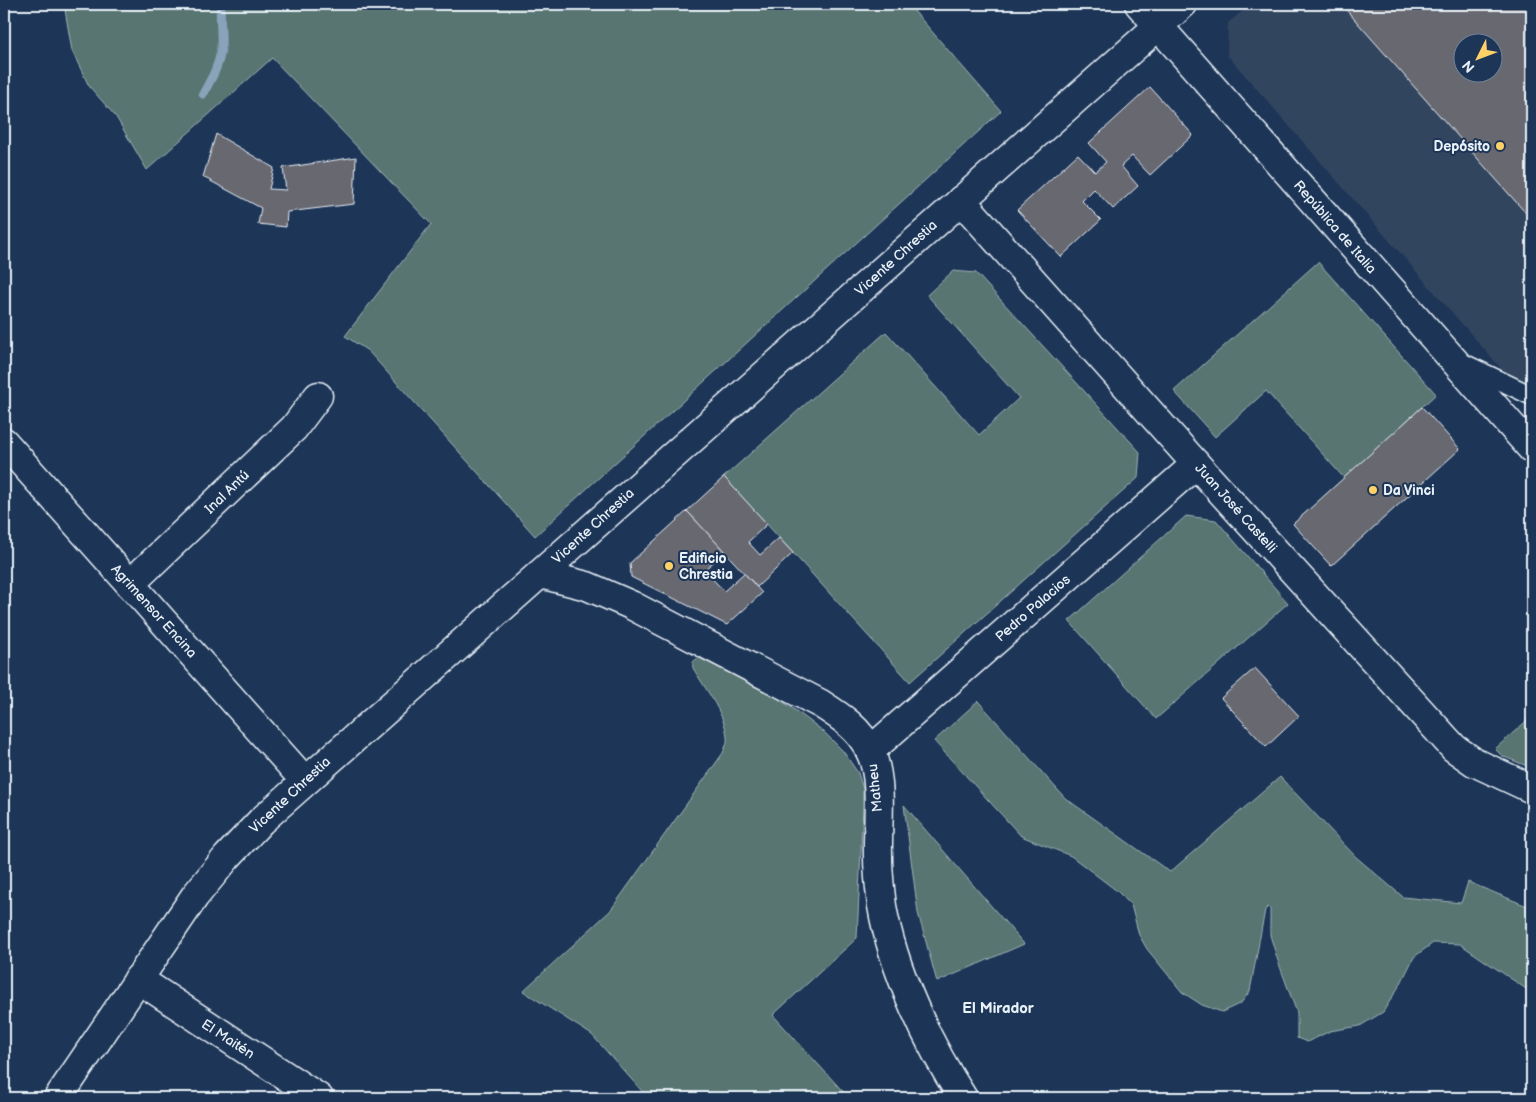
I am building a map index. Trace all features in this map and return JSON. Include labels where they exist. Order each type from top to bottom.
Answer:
[{"type":"street","name":"República de Italia","points":[[1139,4],[1159,15],[1532,449]]},
{"type":"street","name":"Vicente Chrestia","points":[[58,1098],[195,896],[227,857],[261,821],[961,200],[1159,15],[1183,4]]},
{"type":"street","name":"Juan José Castelli","points":[[961,200],[1196,464],[1454,748],[1474,762],[1532,789]]},
{"type":"street","name":"Inal Antú","points":[[130,584],[294,428],[318,396]]},
{"type":"street","name":"Agrimensor Encina","points":[[4,442],[305,781]]},
{"type":"street","name":"Pedro Palacios","points":[[870,751],[1196,464]]},
{"type":"street","name":"Matheu","points":[[540,574],[587,586],[631,605],[821,704],[843,718],[859,733],[870,751],[877,775],[878,859],[882,906],[894,952],[933,1046],[963,1098]]},
{"type":"street","name":"El Maitén","points":[[138,979],[319,1098]]},
{"type":"lane","points":[[1452,358],[1532,396]]},
{"type":"shaded area","points":[[1251,4],[1532,4],[1532,404],[1227,55],[1228,23]]},
{"type":"green space","points":[[64,4],[908,4],[1001,111],[535,536],[368,351],[345,336],[431,224],[272,58],[147,170],[116,117],[89,86],[72,51]]},
{"type":"green space","points":[[1318,262],[1436,394],[1344,478],[1266,391],[1215,437],[1174,391]]},
{"type":"green space","points":[[953,271],[976,273],[1140,452],[1138,478],[910,682],[724,477],[886,332],[979,435],[1019,398],[927,295]]},
{"type":"green space","points":[[1186,516],[1216,520],[1288,603],[1156,719],[1069,621]]},
{"type":"green space","points":[[699,658],[773,695],[799,713],[823,731],[843,751],[858,773],[863,789],[863,805],[857,938],[773,1015],[849,1098],[648,1098],[592,1035],[523,991],[610,911],[723,753],[727,742],[727,733],[720,713],[693,668],[693,662]]},
{"type":"green space","points":[[978,701],[1065,798],[1170,872],[1280,777],[1356,857],[1403,897],[1461,903],[1468,882],[1532,908],[1532,993],[1460,944],[1433,943],[1414,957],[1383,1012],[1360,1026],[1330,1031],[1307,1042],[1297,1038],[1297,1013],[1270,935],[1270,909],[1268,907],[1265,910],[1250,991],[1241,1003],[1222,1012],[1202,1005],[1182,992],[1147,949],[1139,935],[1131,905],[1117,891],[1071,856],[1021,836],[934,741]]},
{"type":"green space","points":[[1532,716],[1532,768],[1502,756],[1495,749]]},
{"type":"green space","points":[[904,805],[1024,944],[937,982],[918,913]]},
{"type":"building","name":"Depósito","points":[[1341,4],[1532,4],[1532,220]]},
{"type":"building","points":[[1150,87],[1193,135],[1150,175],[1132,156],[1121,166],[1138,186],[1113,209],[1094,189],[1082,201],[1101,220],[1061,257],[1017,210],[1078,154],[1095,172],[1106,162],[1089,143]]},
{"type":"building","points":[[216,134],[274,168],[269,189],[286,190],[283,168],[356,157],[354,204],[287,212],[286,227],[258,224],[261,208],[203,177]]},
{"type":"building","name":"Da Vinci","points":[[1422,407],[1460,449],[1331,566],[1293,524]]},
{"type":"building","points":[[724,477],[767,524],[748,542],[760,555],[779,538],[793,553],[757,587],[687,511]]},
{"type":"building","name":"Edificio Chrestia","points":[[687,511],[725,552],[704,570],[724,591],[744,573],[762,593],[727,625],[631,577],[630,563]]},
{"type":"building","points":[[1255,668],[1299,716],[1266,747],[1221,698]]},
{"type":"waterway","points":[[203,94],[219,60],[221,4]]},
{"type":"place","name":"Depósito","points":[[1500,146]]},
{"type":"place","name":"Da Vinci","points":[[1373,490]]},
{"type":"place","name":"Edificio Chrestia","points":[[669,566]]},
{"type":"district","name":"El Mirador","points":[[998,1008]]}]
